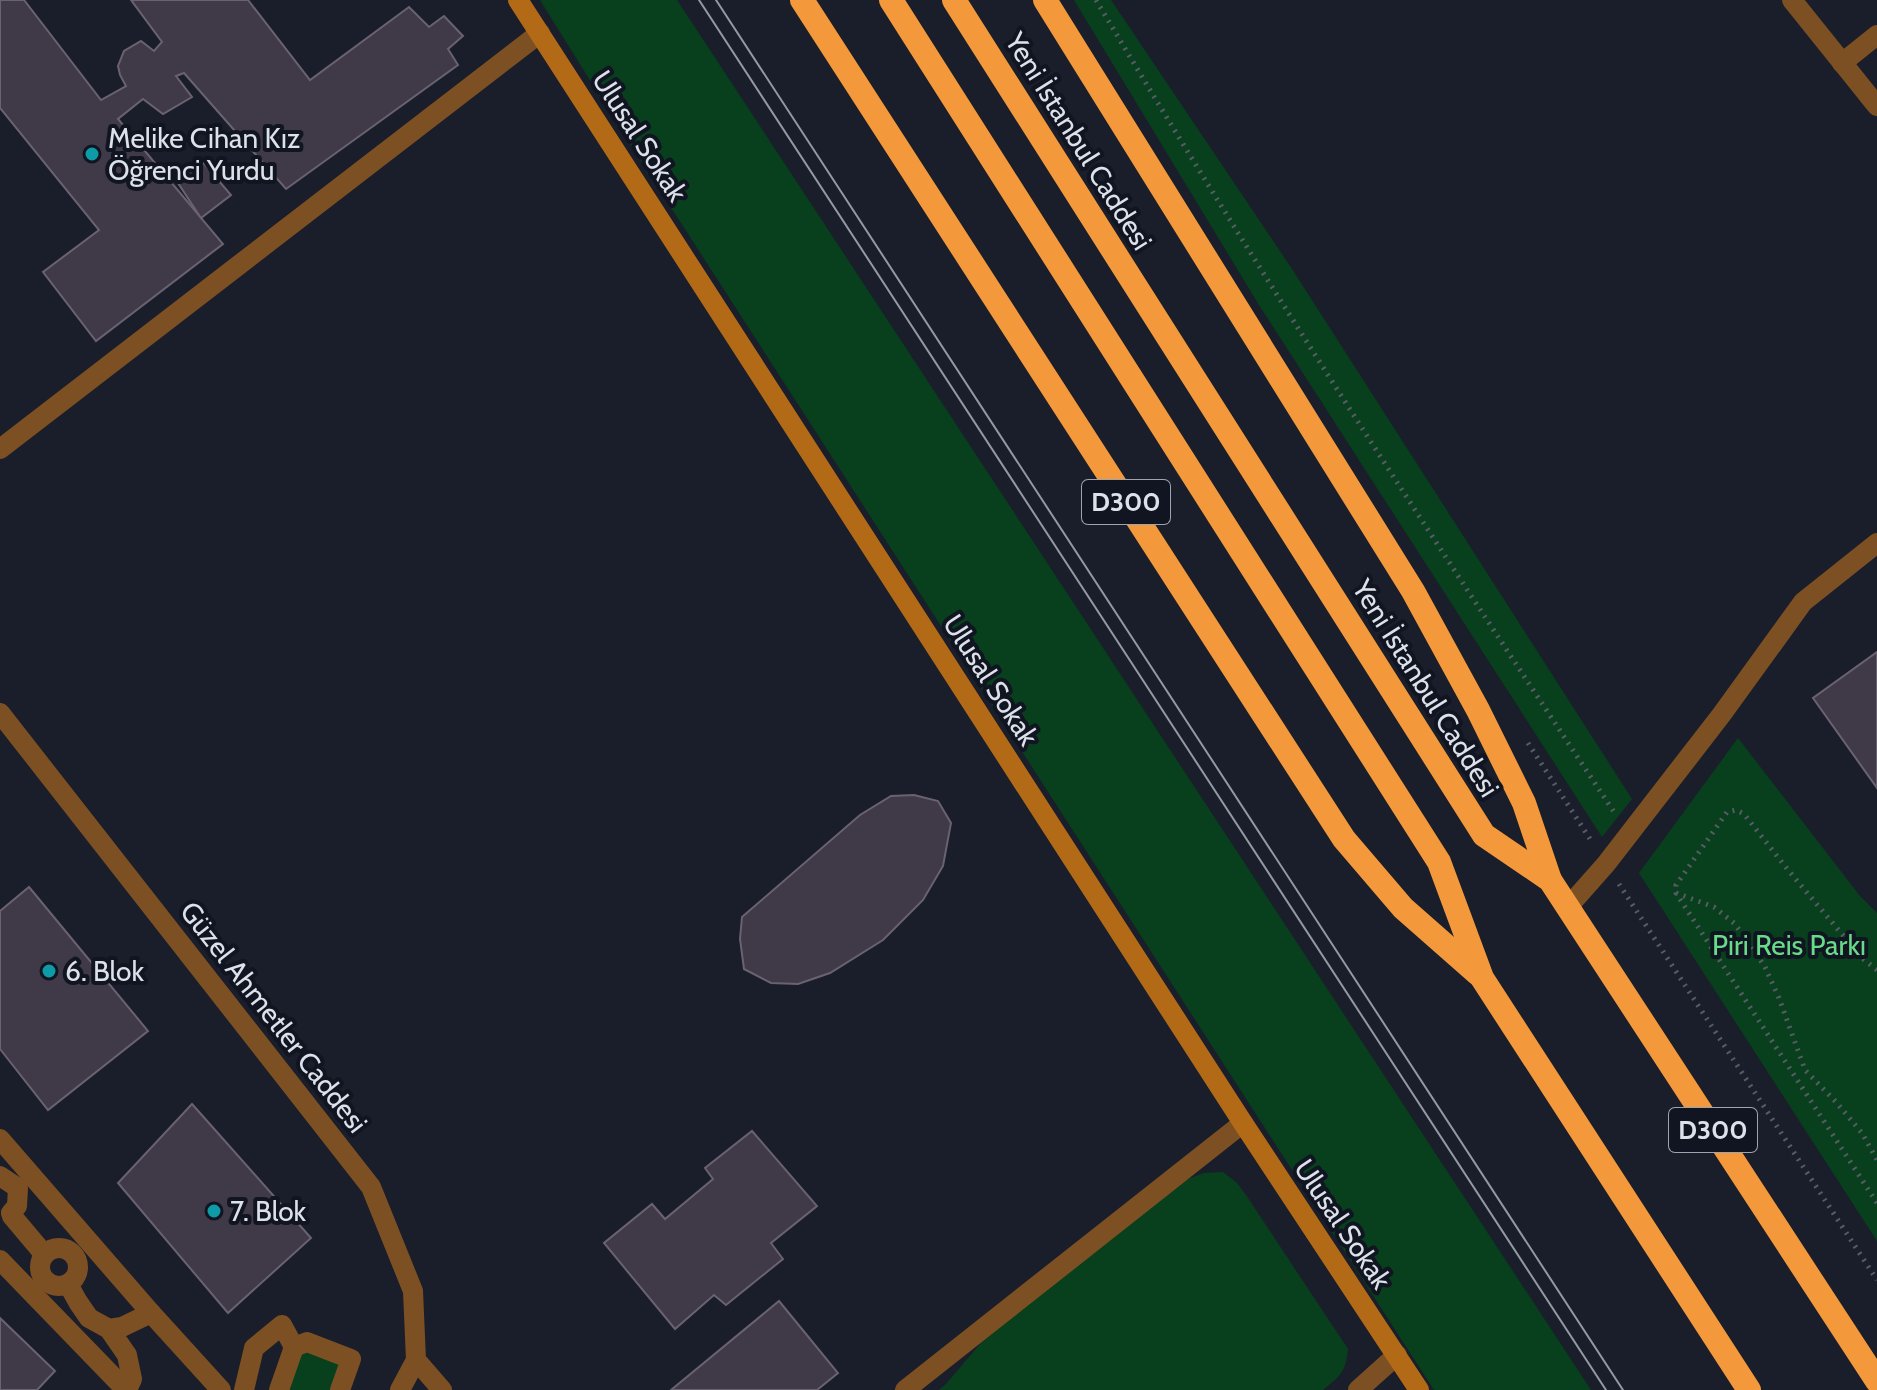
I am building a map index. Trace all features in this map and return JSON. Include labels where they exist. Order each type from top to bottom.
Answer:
[{"type":"highway","name":"D300","points":[[802,0],[1344,839],[1403,908],[1482,978]]},
{"type":"highway","name":"D300","points":[[891,0],[1439,862],[1482,978],[1749,1390]]},
{"type":"highway","name":"Yeni İstanbul Caddesi","points":[[954,0],[1484,835],[1550,880],[1877,1381]]},
{"type":"highway","name":"D300","points":[[1045,0],[1413,591],[1524,803],[1550,880]]},
{"type":"street","name":"Ulusal Sokak","points":[[518,0],[1243,1123],[1419,1390]]},
{"type":"street","points":[[1792,0],[1877,106]]},
{"type":"street","points":[[0,449],[540,33]]},
{"type":"street","points":[[1842,63],[1877,35]]},
{"type":"street","points":[[1568,907],[1606,864],[1722,714],[1803,602],[1877,543]]},
{"type":"street","name":"Güzel Ahmetler Caddesi","points":[[0,713],[371,1187],[413,1291],[416,1360]]},
{"type":"street","points":[[905,1390],[1243,1123]]},
{"type":"street","points":[[0,1139],[221,1390]]},
{"type":"street","points":[[0,1176],[18,1188],[17,1206],[11,1213],[6,1209]]},
{"type":"street","points":[[6,1209],[44,1254]]},
{"type":"street","points":[[56,1247],[69,1249],[78,1259],[76,1277],[68,1284],[56,1286],[34,1281],[44,1254],[56,1247]]},
{"type":"street","points":[[79,1265],[103,1258]]},
{"type":"street","points":[[0,1260],[34,1281],[127,1390],[132,1379],[127,1355],[109,1329],[89,1318],[68,1284]]},
{"type":"street","points":[[109,1329],[122,1327],[151,1313]]},
{"type":"street","points":[[244,1390],[254,1348],[282,1325],[294,1347],[279,1390]]},
{"type":"street","points":[[294,1347],[307,1342],[351,1359],[340,1390]]},
{"type":"street","points":[[1358,1390],[1397,1355]]},
{"type":"street","points":[[400,1390],[416,1360],[442,1390]]},
{"type":"path","points":[[1096,0],[1174,132],[1422,523],[1617,816]]},
{"type":"path","points":[[1877,970],[1862,958],[1744,814],[1736,810],[1727,812],[1676,885],[1676,893],[1877,1203]]},
{"type":"path","points":[[1606,864],[1877,1280]]},
{"type":"path","points":[[1676,893],[1714,907],[1734,923],[1747,940],[1765,967],[1779,998],[1805,1070],[1862,1133],[1877,1160]]},
{"type":"green space","points":[[540,0],[677,0],[1591,1390],[1434,1390]]},
{"type":"green space","points":[[1074,0],[1111,0],[1292,269],[1632,799],[1602,837],[1259,305]]},
{"type":"green space","name":"Piri Reis Parkı","points":[[1738,738],[1860,896],[1877,913],[1877,1241],[1639,873]]},
{"type":"green space","points":[[1223,1172],[1246,1195],[1348,1349],[1341,1373],[1323,1390],[939,1390],[980,1344],[1101,1244],[1185,1180],[1204,1173]]},
{"type":"green space","points":[[304,1348],[347,1364],[335,1390],[284,1390]]},
{"type":"building","name":"Melike Cihan Kız Öğrenci Yurdu","points":[[0,0],[24,0],[101,100],[126,86],[118,66],[124,51],[141,41],[154,51],[162,42],[131,0],[248,0],[310,80],[409,7],[429,27],[444,16],[463,36],[448,49],[458,65],[286,189],[184,73],[176,76],[192,97],[163,114],[143,99],[118,119],[223,244],[96,341],[43,272],[99,230],[0,108]]},
{"type":"building","points":[[201,160],[231,195],[201,218],[176,180]]},
{"type":"building","points":[[1877,652],[1877,788],[1813,698]]},
{"type":"building","points":[[914,795],[938,801],[951,823],[943,866],[923,900],[883,940],[830,973],[798,984],[771,983],[744,969],[740,939],[742,917],[860,815],[891,796]]},
{"type":"building","name":"6. Blok","points":[[29,887],[148,1031],[48,1110],[0,1049],[0,911]]},
{"type":"building","name":"7. Blok","points":[[192,1104],[311,1238],[228,1313],[118,1183]]},
{"type":"building","points":[[752,1131],[817,1206],[771,1243],[783,1259],[726,1305],[714,1295],[675,1329],[604,1243],[652,1204],[665,1219],[713,1179],[705,1168]]},
{"type":"building","points":[[779,1301],[838,1373],[817,1390],[671,1390]]},
{"type":"building","points":[[0,1318],[55,1371],[37,1390],[0,1390]]},
{"type":"tram line","points":[[699,0],[1606,1390]]},
{"type":"tram line","points":[[716,0],[1623,1390]]},
{"type":"place","name":"Melike Cihan Kız Öğrenci Yurdu","points":[[92,154]]},
{"type":"place","name":"6. Blok","points":[[49,971]]},
{"type":"place","name":"7. Blok","points":[[214,1211]]}]
